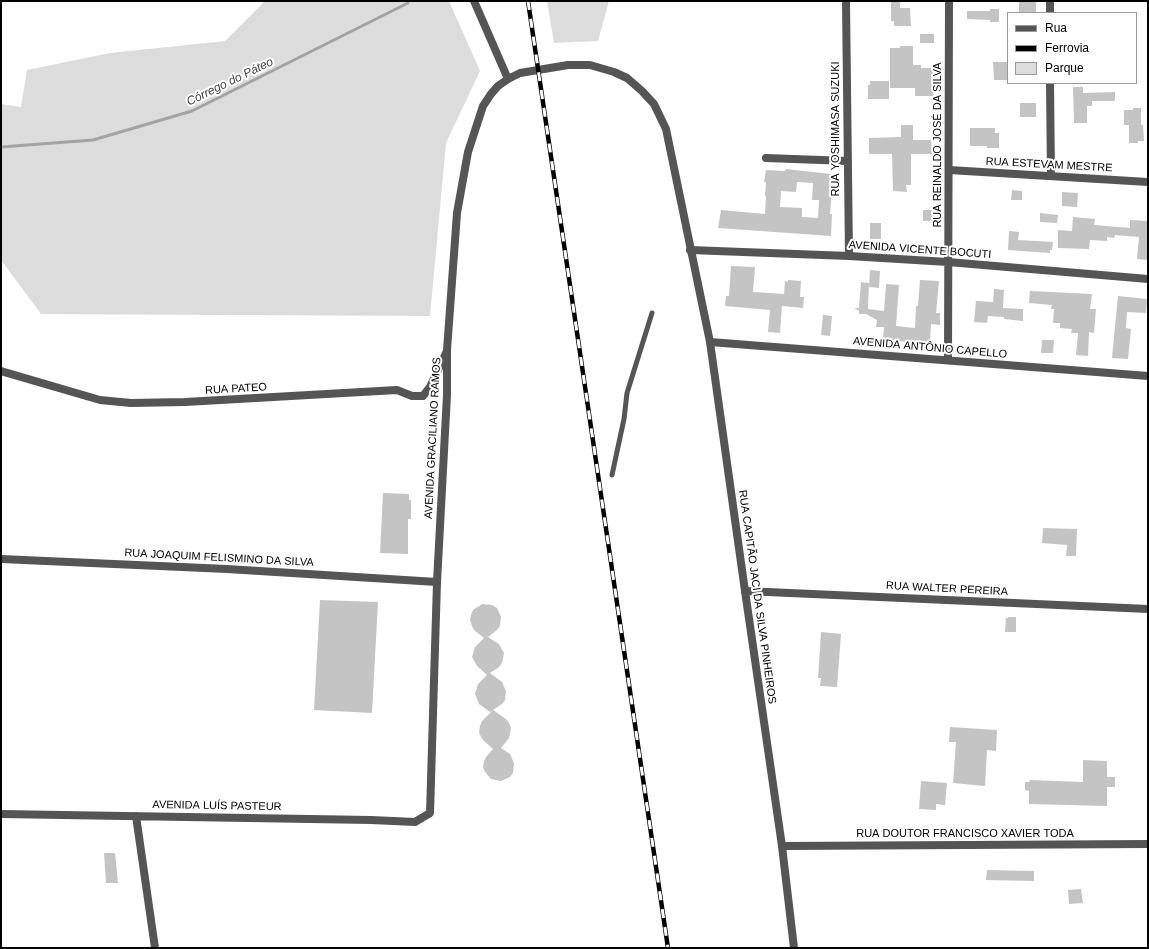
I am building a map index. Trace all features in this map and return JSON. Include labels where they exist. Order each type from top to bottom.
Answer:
[{"type":"street","points":[[474,1],[508,79],[520,73],[578,64],[590,65],[614,72],[627,78],[654,104],[666,129],[690,250]]},
{"type":"street","name":"RUA YOSHIMASA SUZUKI","points":[[846,1],[848,256]]},
{"type":"street","name":"RUA REINALDO JOSÉ DA SILVA","points":[[948,360],[949,1]]},
{"type":"street","points":[[1050,1],[1050,12]]},
{"type":"street","name":"AVENIDA GRACILIANO RAMOS","points":[[430,813],[437,582],[448,350],[457,213],[468,152],[483,106],[498,86],[508,79]]},
{"type":"street","points":[[1050,84],[1052,176]]},
{"type":"street","points":[[766,158],[848,161]]},
{"type":"street","name":"RUA ESTEVAM MESTRE","points":[[949,170],[1148,182]]},
{"type":"street","name":"AVENIDA VICENTE BOCUTI","points":[[690,250],[848,256],[948,262],[1148,279]]},
{"type":"street","name":"RUA CAPITÃO JACI DA SILVA PINHEIROS","points":[[690,250],[710,342],[782,846],[794,948]]},
{"type":"street","name":"AVENIDA ANTÔNIO CAPELLO","points":[[710,342],[1148,376]]},
{"type":"street","name":"RUA PATEO","points":[[1,371],[100,400],[131,403],[185,402],[397,390],[412,396],[423,396],[430,387],[448,350]]},
{"type":"street","name":"RUA JOAQUIM FELISMINO DA SILVA","points":[[1,559],[227,569],[437,582]]},
{"type":"street","name":"RUA WALTER PEREIRA","points":[[745,591],[1148,609]]},
{"type":"street","name":"AVENIDA LUÍS PASTEUR","points":[[1,814],[415,822],[430,813]]},
{"type":"street","points":[[136,816],[155,948]]},
{"type":"street","name":"RUA DOUTOR FRANCISCO XAVIER TODA","points":[[782,846],[1148,844]]},
{"type":"lane","points":[[612,475],[624,419],[627,393],[652,313]]},
{"type":"green space","points":[[265,1],[449,1],[480,71],[446,143],[430,316],[41,314],[1,260],[1,104],[21,107],[27,70],[110,53],[225,41]]},
{"type":"green space","points":[[547,1],[609,1],[598,41],[554,43]]},
{"type":"building","points":[[891,1],[900,1],[900,8],[910,8],[911,26],[894,26],[894,21],[891,21]]},
{"type":"building","points":[[1019,1],[1036,1],[1036,12],[1019,12]]},
{"type":"building","points":[[990,9],[999,9],[999,22],[967,19],[967,11],[990,11]]},
{"type":"building","points":[[920,34],[934,34],[934,43],[920,43]]},
{"type":"building","points":[[900,46],[913,46],[913,65],[921,65],[921,68],[933,68],[933,96],[915,96],[915,88],[890,88],[890,48],[900,48]]},
{"type":"building","points":[[993,62],[1007,62],[1007,80],[994,80]]},
{"type":"building","points":[[870,81],[889,81],[889,99],[868,99],[868,85],[870,85]]},
{"type":"building","points":[[1073,87],[1083,87],[1083,93],[1115,92],[1115,101],[1092,101],[1092,106],[1087,106],[1087,123],[1074,123]]},
{"type":"building","points":[[1020,103],[1036,103],[1036,117],[1020,117]]},
{"type":"building","points":[[1133,108],[1141,108],[1141,125],[1143,125],[1144,141],[1138,141],[1138,143],[1129,143],[1129,125],[1124,125],[1124,110],[1133,110]]},
{"type":"building","points":[[901,125],[913,125],[913,140],[931,140],[932,154],[911,154],[911,185],[906,185],[907,192],[893,191],[892,154],[869,154],[869,138],[901,137]]},
{"type":"building","points":[[970,128],[995,128],[995,133],[999,133],[999,148],[970,146]]},
{"type":"building","points":[[786,169],[831,174],[829,190],[832,190],[830,214],[832,214],[831,236],[718,228],[721,210],[765,214],[766,182],[764,182],[766,170],[785,171]],"holes":[[[797,182],[813,183],[812,200],[819,200],[818,218],[802,217],[802,208],[780,207],[781,191],[796,192]]]},
{"type":"building","points":[[1012,190],[1022,191],[1022,200],[1011,200]]},
{"type":"building","points":[[1062,192],[1078,193],[1077,207],[1062,206]]},
{"type":"building","points":[[923,210],[933,210],[933,221],[923,221]]},
{"type":"building","points":[[1040,213],[1058,215],[1057,223],[1040,222]]},
{"type":"building","points":[[1073,217],[1095,219],[1094,225],[1130,228],[1130,220],[1148,221],[1148,260],[1137,259],[1139,237],[1115,235],[1114,238],[1107,237],[1107,241],[1090,240],[1089,249],[1058,248],[1058,230],[1072,231]]},
{"type":"building","points":[[870,223],[881,223],[881,239],[870,239]]},
{"type":"building","points":[[1009,231],[1019,232],[1018,240],[1053,242],[1052,250],[1050,250],[1050,253],[1008,250]]},
{"type":"building","points":[[731,266],[755,267],[753,292],[784,294],[785,281],[801,281],[800,297],[804,297],[803,308],[782,306],[780,333],[768,332],[770,310],[725,306],[726,296],[729,296]]},
{"type":"building","points":[[870,270],[880,271],[879,288],[869,287]]},
{"type":"building","points":[[920,280],[939,281],[936,313],[940,313],[940,325],[931,324],[930,342],[883,340],[884,327],[876,327],[877,320],[866,314],[859,314],[859,311],[854,308],[859,308],[861,282],[869,283],[868,309],[884,311],[886,284],[899,285],[896,326],[915,328],[916,306],[918,306]]},
{"type":"building","points":[[994,289],[1004,290],[1003,308],[1023,309],[1023,321],[1004,319],[1004,317],[988,316],[987,323],[974,322],[976,301],[993,302]]},
{"type":"building","points":[[1030,291],[1092,294],[1090,309],[1096,309],[1094,333],[1089,332],[1088,356],[1076,355],[1078,333],[1071,333],[1072,329],[1060,328],[1060,323],[1053,323],[1054,309],[1051,309],[1052,305],[1029,303]]},
{"type":"building","points":[[1118,296],[1147,299],[1146,313],[1127,312],[1126,328],[1131,329],[1128,359],[1112,358]]},
{"type":"building","points":[[823,315],[832,316],[830,336],[821,335]]},
{"type":"building","points":[[1042,340],[1054,340],[1053,353],[1041,353]]},
{"type":"building","points":[[383,493],[409,494],[409,500],[411,500],[411,519],[408,519],[408,554],[380,553]]},
{"type":"building","points":[[1043,528],[1077,529],[1076,556],[1066,556],[1067,545],[1042,543]]},
{"type":"building","points":[[320,600],[378,602],[372,713],[314,710]]},
{"type":"building","points":[[482,604],[492,605],[497,608],[501,617],[500,626],[488,637],[499,644],[504,653],[502,663],[490,673],[502,682],[506,691],[505,700],[493,710],[506,719],[511,728],[509,738],[501,748],[510,754],[514,763],[513,773],[510,777],[501,781],[491,779],[485,772],[483,767],[484,762],[486,757],[493,749],[484,741],[479,732],[482,721],[492,711],[490,712],[479,704],[475,694],[478,684],[487,675],[477,666],[472,657],[475,647],[484,638],[474,630],[470,620],[473,610]]},
{"type":"building","points":[[1016,617],[1016,632],[1005,632],[1006,618]]},
{"type":"building","points":[[821,632],[841,634],[837,687],[820,686],[821,678],[818,678]]},
{"type":"building","points":[[950,727],[997,730],[996,751],[987,750],[985,786],[953,783],[956,742],[949,742]]},
{"type":"building","points":[[1083,760],[1107,761],[1107,777],[1115,777],[1115,787],[1107,787],[1107,806],[1029,804],[1029,791],[1025,790],[1025,782],[1029,782],[1030,780],[1083,782]]},
{"type":"building","points":[[921,781],[947,783],[945,805],[936,804],[936,810],[919,809]]},
{"type":"building","points":[[104,853],[115,853],[118,883],[106,883]]},
{"type":"building","points":[[987,870],[1034,871],[1034,881],[986,880]]},
{"type":"building","points":[[1081,889],[1083,903],[1069,904],[1068,890]]},
{"type":"waterway","name":"Córrego do Páteo","points":[[1,147],[93,140],[192,111],[408,3]]},
{"type":"railway","points":[[528,1],[668,948]]}]
